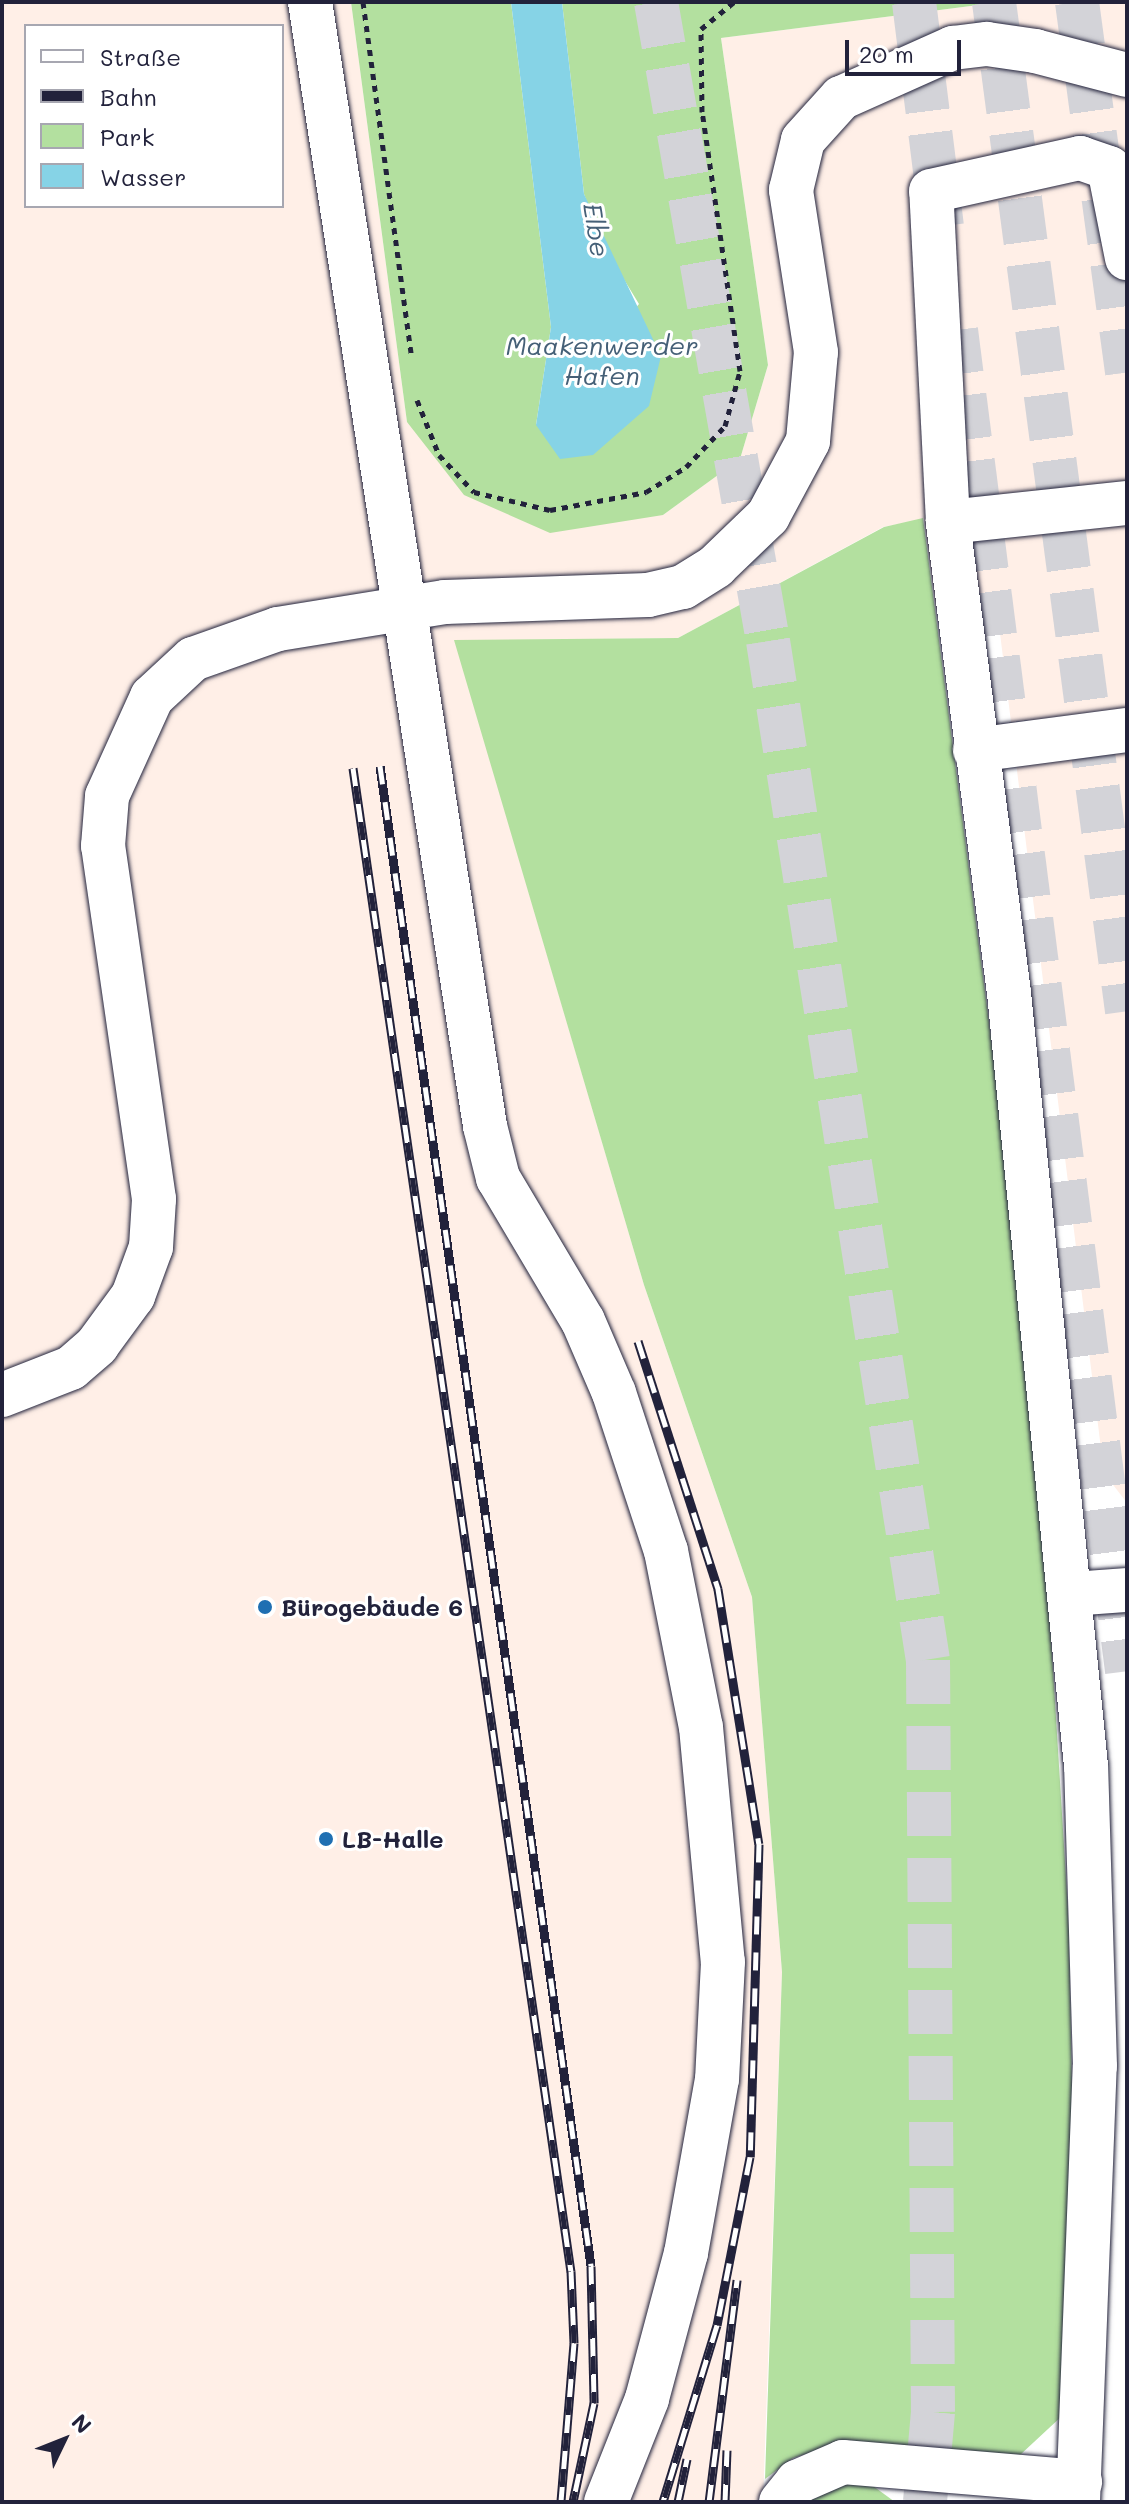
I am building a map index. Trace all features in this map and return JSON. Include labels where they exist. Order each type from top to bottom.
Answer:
[{"type":"lane","points":[[310,2],[359,290],[401,612],[498,1178],[583,1321],[614,1393],[666,1551],[701,1727],[723,1962],[717,2079],[682,2268],[647,2399],[606,2502]]},
{"type":"lane","points":[[2,1395],[71,1368],[97,1345],[133,1296],[151,1247],[154,1199],[103,846],[107,796],[124,746],[152,697],[193,659],[278,629],[401,612],[683,587],[768,516],[808,441],[816,352],[791,190],[803,140],[841,98],[953,48],[987,44],[1127,75]]},
{"type":"lane","points":[[781,2502],[797,2482],[843,2462],[930,2486],[1079,2492],[1095,2066],[1086,1766],[1009,993],[975,750],[948,522],[931,191],[1080,158],[1109,168],[1127,258]]},
{"type":"lane","points":[[948,522],[1127,503]]},
{"type":"lane","points":[[975,750],[1127,730]]},
{"type":"lane","points":[[1071,1594],[1127,1590]]},
{"type":"path","points":[[363,2],[413,371]]},
{"type":"path","points":[[415,386],[439,455],[474,492],[550,510],[646,492],[686,467],[725,426],[740,371],[702,112],[701,29],[734,2]]},
{"type":"shaded area","points":[[2,2],[351,2],[407,422],[663,515],[740,459],[768,365],[721,38],[1002,2],[1127,2],[1127,1503],[1104,1473],[996,601],[936,610],[924,519],[883,527],[678,638],[455,641],[644,1285],[752,1597],[782,1972],[763,2502],[2,2502]]},
{"type":"green space","points":[[351,2],[511,2],[551,327],[536,425],[639,304],[603,245],[584,194],[562,2],[1002,2],[721,38],[768,365],[740,459],[663,515],[550,533],[464,495],[407,422]]},
{"type":"green space","points":[[923,518],[1034,1366],[1069,1926],[1073,2150],[1062,2416],[1020,2455],[841,2443],[793,2458],[765,2479],[782,1972],[752,1597],[644,1285],[454,640],[678,638],[884,527]]},
{"type":"green space","points":[[869,2483],[895,2502],[807,2502],[829,2485]]},
{"type":"water","name":"Maakenwerder Hafen","points":[[511,2],[562,2],[584,194],[661,356],[649,406],[593,455],[560,459],[536,425],[551,327]]},
{"type":"tunnel","points":[[656,2],[768,641],[928,1660],[933,2412],[925,2502]]},
{"type":"tunnel","points":[[914,2],[942,226]]},
{"type":"tunnel","points":[[994,2],[1127,1011]]},
{"type":"tunnel","points":[[1077,2],[1127,373]]},
{"type":"tunnel","points":[[956,330],[1127,1671]]},
{"type":"railway","points":[[380,766],[591,2266],[594,2403],[573,2502]]},
{"type":"railway","points":[[353,768],[571,2271],[574,2343],[561,2502]]},
{"type":"railway","points":[[638,1341],[718,1589],[759,1844],[750,2157],[717,2325],[663,2502]]},
{"type":"railway","points":[[709,2502],[737,2280]]},
{"type":"railway","points":[[725,2502],[727,2450]]},
{"type":"railway","points":[[678,2502],[687,2459]]},
{"type":"place","name":"Bürogebäude 6","points":[[265,1607]]},
{"type":"place","name":"LB-Halle","points":[[326,1839]]},
{"type":"water label","name":"Elbe","points":[[596,230]]}]
